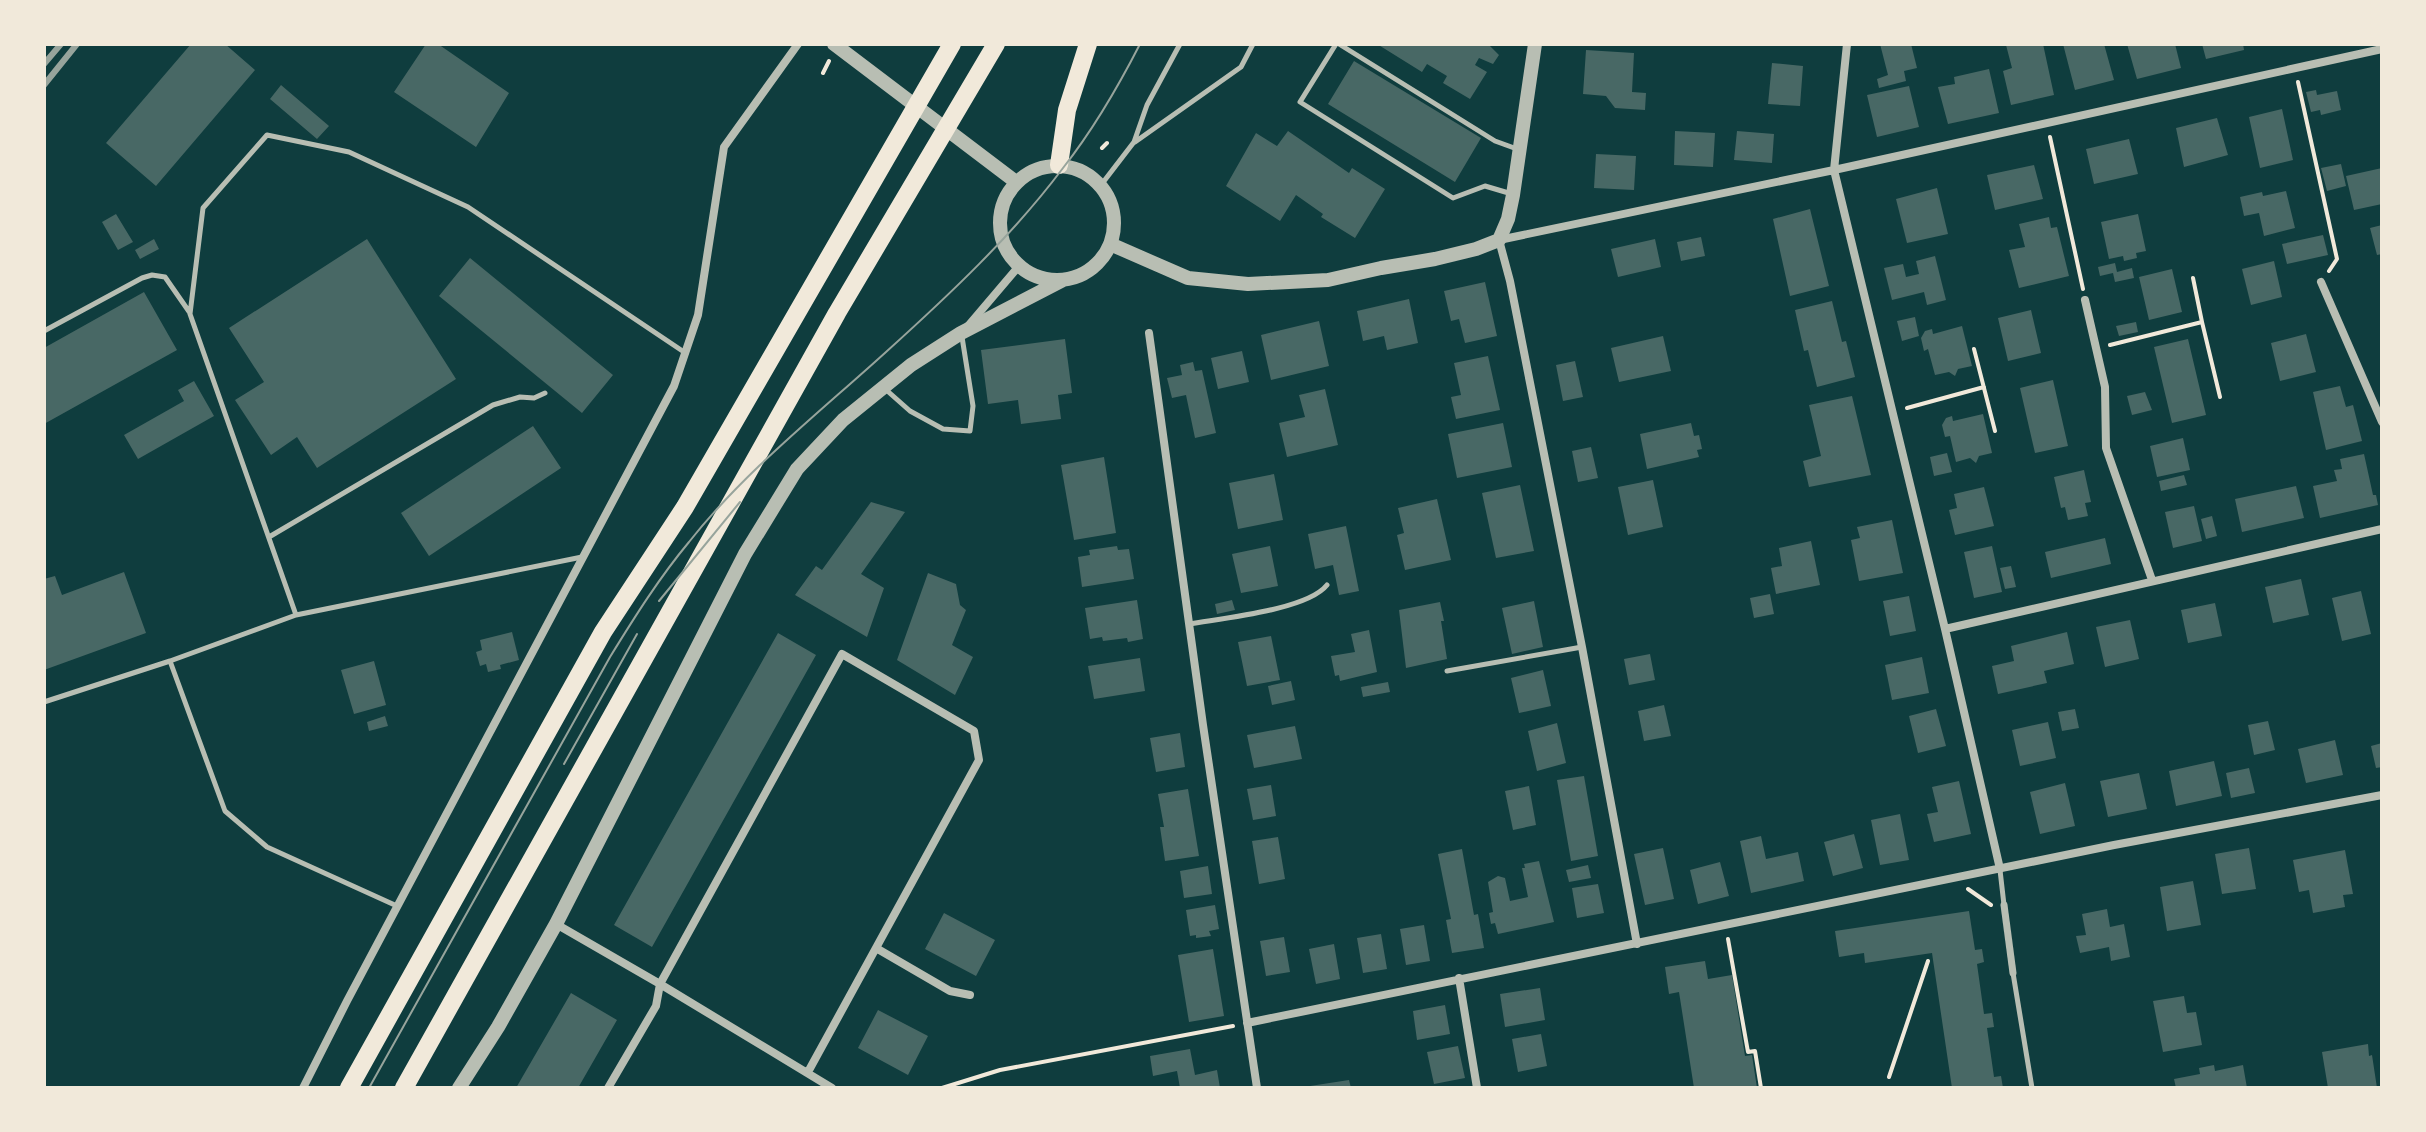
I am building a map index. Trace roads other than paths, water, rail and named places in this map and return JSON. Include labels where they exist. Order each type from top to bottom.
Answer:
[{"type":"highway","points":[[349,1088],[603,632],[685,507],[952,44]]},
{"type":"highway","points":[[404,1088],[837,313],[996,44]]},
{"type":"highway","points":[[1059,165],[1067,110],[1088,44]]},
{"type":"street","points":[[303,1088],[674,386],[698,315],[724,147],[798,44]]},
{"type":"street","points":[[834,44],[1016,182]]},
{"type":"street","points":[[1535,44],[1513,195],[1499,240],[1510,281],[1582,647],[1637,944]]},
{"type":"street","points":[[1847,44],[1834,170],[2000,869]]},
{"type":"street","points":[[1110,244],[1188,278],[1248,284],[1328,280],[1448,256],[1499,240],[1834,170],[2382,49]]},
{"type":"street","points":[[459,1088],[498,1027],[556,924],[752,542],[797,469],[843,420],[911,365],[961,333],[1063,280],[1092,269],[1103,258],[1114,229],[1114,214],[1109,199],[1101,185],[1085,173],[1059,165],[1029,172],[1016,182],[1001,209],[1000,224],[1004,244],[1019,266],[1047,280],[1063,280]]},
{"type":"street","points":[[961,333],[1019,266]]},
{"type":"street","points":[[2321,282],[2382,422]]},
{"type":"street","points":[[2085,300],[2105,387],[2106,448],[2152,580]]},
{"type":"street","points":[[1149,333],[1257,1088]]},
{"type":"street","points":[[1945,629],[2382,529]]},
{"type":"street","points":[[608,1088],[656,1006],[660,984],[842,654],[974,731],[979,760],[808,1072]]},
{"type":"street","points":[[1247,1023],[2114,845],[2382,795]]},
{"type":"street","points":[[2004,905],[2013,973]]},
{"type":"street","points":[[556,924],[832,1088]]},
{"type":"street","points":[[876,948],[950,991],[970,995]]},
{"type":"street","points":[[1459,978],[1477,1088]]},
{"type":"lane","points":[[1134,142],[1147,105],[1180,44]]},
{"type":"lane","points":[[1101,185],[1134,142],[1241,67],[1253,44]]},
{"type":"lane","points":[[1513,195],[1485,186],[1453,198],[1300,102],[1337,44],[1495,141],[1519,150]]},
{"type":"lane","points":[[190,314],[203,208],[267,135],[349,152],[468,207],[685,353]]},
{"type":"lane","points":[[44,331],[142,278],[152,275],[165,277],[190,314],[296,615]]},
{"type":"lane","points":[[883,387],[910,411],[943,429],[970,431],[973,406],[961,333]]},
{"type":"lane","points":[[269,537],[493,405],[545,393]]},
{"type":"lane","points":[[44,702],[296,615],[582,557]]},
{"type":"lane","points":[[1189,624],[1300,604],[1321,593],[1327,585]]},
{"type":"lane","points":[[1447,671],[1582,647]]},
{"type":"lane","points":[[170,661],[225,811],[267,847],[397,906]]},
{"type":"lane","points":[[2000,869],[2004,905]]},
{"type":"lane","points":[[2013,973],[2032,1088]]},
{"type":"tram line","points":[[369,1088],[610,657],[667,570],[711,516],[758,467],[933,309],[1023,217],[1085,139],[1140,44]]},
{"type":"tram line","points":[[659,601],[740,502]]},
{"type":"tram line","points":[[564,764],[637,634]]},
{"type":"railway","points":[[44,64],[61,44]]},
{"type":"railway","points":[[44,85],[77,44]]}]
